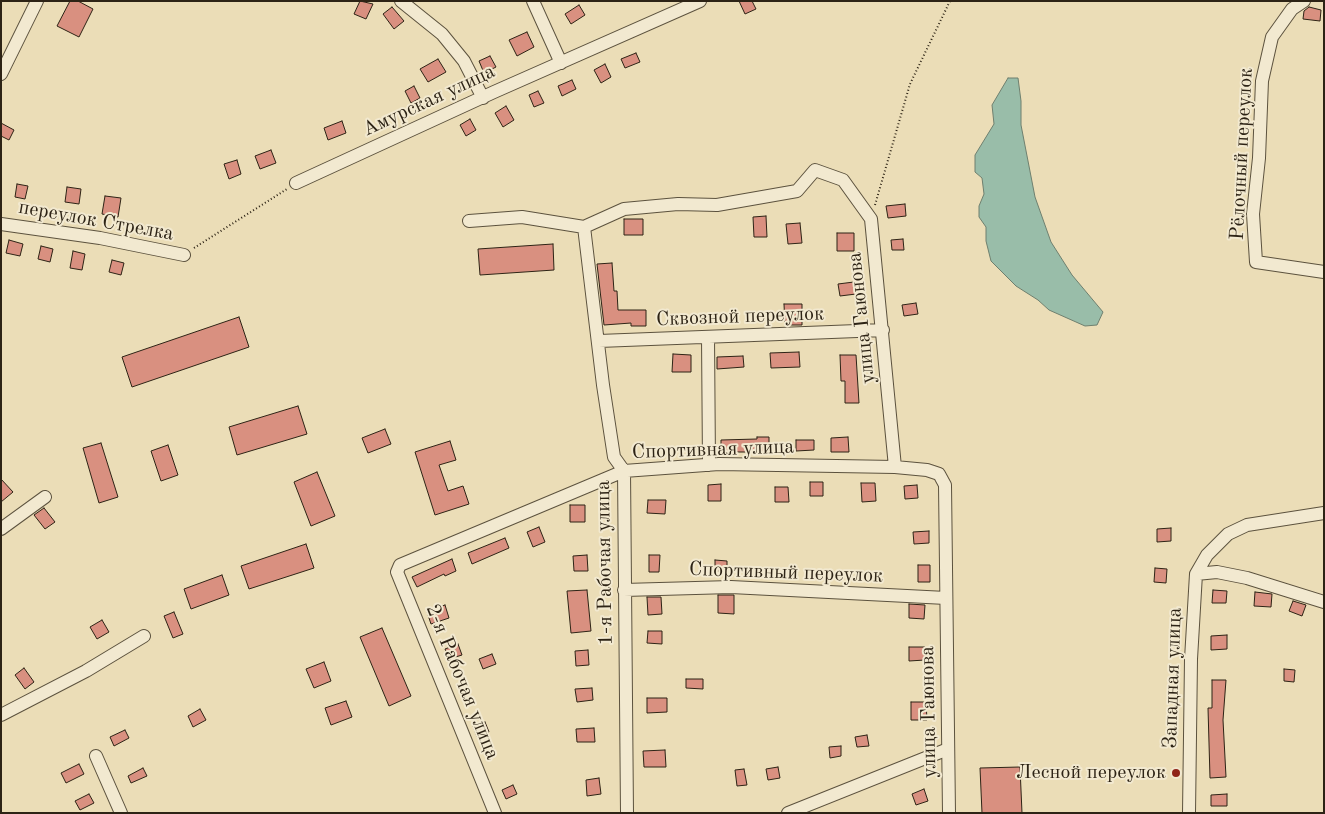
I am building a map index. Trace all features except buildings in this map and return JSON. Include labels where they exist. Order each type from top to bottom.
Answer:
[{"type":"street","points":[[1,74],[37,1]]},
{"type":"street","points":[[401,1],[442,34],[464,62],[483,98]]},
{"type":"street","points":[[533,1],[561,63]]},
{"type":"street","name":"Амурская улица","points":[[296,184],[700,1]]},
{"type":"street","name":"Рёлочный переулок","points":[[1304,1],[1292,9],[1272,36],[1262,81],[1259,158],[1253,214],[1256,262],[1324,272]]},
{"type":"street","name":"улица Гаюнова","points":[[584,227],[624,209],[678,204],[717,205],[796,191],[815,170],[843,180],[870,219],[883,330],[895,466],[927,470],[939,474],[945,486],[949,813]]},
{"type":"street","points":[[469,221],[522,217],[584,227]]},
{"type":"street","name":"переулок Стрелка","points":[[1,224],[100,238],[184,255]]},
{"type":"street","name":"1-я Рабочая улица","points":[[584,227],[614,457],[624,471],[627,813]]},
{"type":"street","name":"Сквозной переулок","points":[[598,341],[883,330]]},
{"type":"street","points":[[708,337],[709,465]]},
{"type":"street","name":"Спортивная улица","points":[[400,565],[624,471],[709,465],[895,466]]},
{"type":"street","points":[[1,529],[45,497]]},
{"type":"street","points":[[1196,574],[1207,555],[1228,534],[1247,525],[1324,513]]},
{"type":"street","name":"2-я Рабочая улица","points":[[400,565],[397,572],[494,813]]},
{"type":"street","points":[[1196,574],[1217,572],[1247,578],[1324,602]]},
{"type":"street","name":"Западная улица","points":[[1189,813],[1191,659],[1196,574]]},
{"type":"street","name":"Спортивный переулок","points":[[624,590],[731,587],[946,598]]},
{"type":"street","points":[[1,715],[86,672],[144,636]]},
{"type":"street","points":[[788,813],[948,749]]},
{"type":"street","points":[[96,756],[121,813]]},
{"type":"path","points":[[870,219],[910,84],[950,1]]},
{"type":"path","points":[[184,255],[296,184]]},
{"type":"shaded area","points":[[1008,78],[1018,78],[1021,101],[1021,125],[1035,197],[1051,242],[1072,275],[1103,312],[1097,325],[1085,326],[1049,310],[1038,300],[1016,286],[991,261],[986,241],[986,227],[979,217],[979,206],[984,194],[982,178],[975,172],[975,155],[994,124],[992,105]]},
{"type":"place","name":"Лесной переулок","points":[[1176,773]]}]
